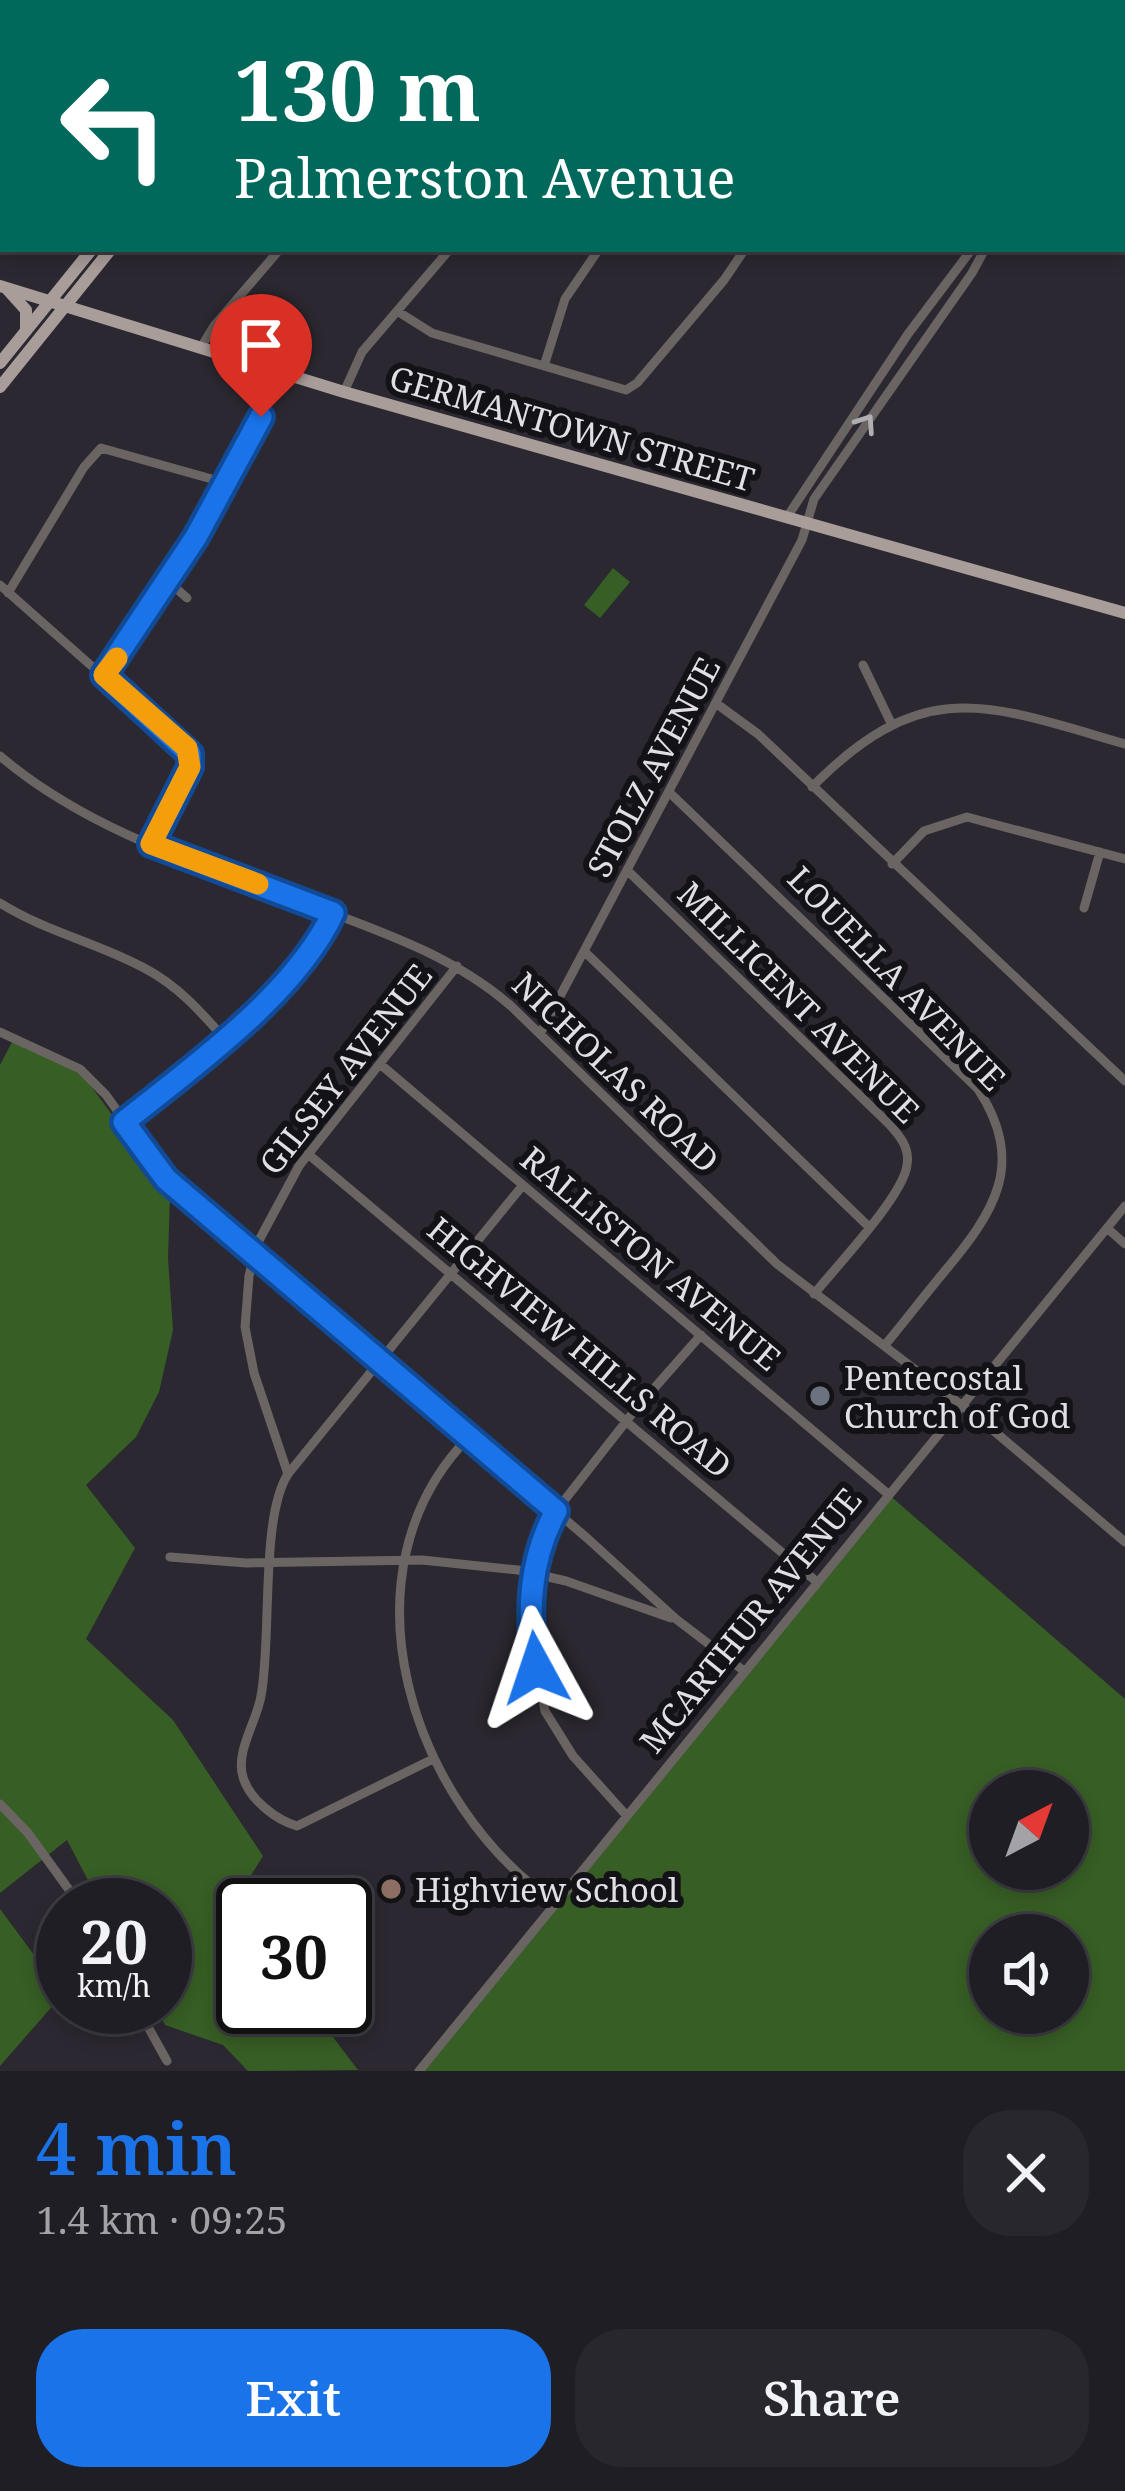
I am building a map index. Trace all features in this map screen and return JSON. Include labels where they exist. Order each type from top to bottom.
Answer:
[{"type":"main road","points":[[0,363],[90,252]]},
{"type":"main road","points":[[0,387],[109,252]]},
{"type":"main road","points":[[84,283],[88,303],[106,321]]},
{"type":"main road","points":[[3,287],[26,310],[26,332]]},
{"type":"main road","name":"GERMANTOWN STREET","points":[[3,287],[344,392],[1125,613]]},
{"type":"street","points":[[200,350],[214,326],[277,252]]},
{"type":"street","points":[[344,392],[362,352],[447,252]]},
{"type":"street","points":[[544,366],[570,289],[597,252]]},
{"type":"street","points":[[397,310],[432,334],[619,389],[630,388],[743,252]]},
{"type":"street","points":[[787,517],[908,334],[970,252]]},
{"type":"street","name":"STOLZ AVENUE","points":[[540,1034],[810,524],[814,499],[983,252]]},
{"type":"street","points":[[104,675],[169,583],[283,374]]},
{"type":"street","points":[[151,844],[190,767],[187,748],[4,589],[97,451],[108,448],[226,483]]},
{"type":"street","points":[[169,583],[187,598]]},
{"type":"street","points":[[863,665],[891,724]]},
{"type":"street","points":[[717,704],[758,734],[1125,1082]]},
{"type":"street","points":[[812,787],[854,747],[891,724],[938,709],[985,708],[1125,744]]},
{"type":"street","name":"NICHOLAS ROAD","points":[[0,757],[67,806],[151,844],[419,946],[500,996],[777,1264],[885,1345],[1125,1542]]},
{"type":"street","name":"LOUELLA AVENUE","points":[[670,793],[978,1089],[996,1122],[1002,1168],[989,1214],[885,1345]]},
{"type":"street","points":[[892,864],[930,827],[967,817],[1125,859]]},
{"type":"street","points":[[1084,908],[1100,852]]},
{"type":"street","name":"MILLICENT AVENUE","points":[[628,871],[898,1134],[908,1155],[904,1178],[814,1294]]},
{"type":"street","points":[[0,903],[151,971],[187,998],[224,1038]]},
{"type":"street","points":[[124,1122],[293,978],[333,913]]},
{"type":"street","points":[[585,952],[868,1226]]},
{"type":"street","name":"GILSEY AVENUE","points":[[288,1474],[262,1399],[245,1327],[255,1254],[274,1206],[308,1154],[457,966]]},
{"type":"street","points":[[0,1032],[80,1069],[100,1088],[166,1179],[676,1619],[744,1671]]},
{"type":"street","name":"RALLISTON AVENUE","points":[[380,1064],[888,1493]]},
{"type":"street","name":"HIGHVIEW HILLS ROAD","points":[[308,1154],[817,1582]]},
{"type":"street","points":[[433,1760],[304,1825],[293,1826],[256,1798],[242,1769],[264,1678],[279,1493],[288,1474],[523,1185]]},
{"type":"street","name":"MCARTHUR AVENUE","points":[[419,2071],[1125,1206]]},
{"type":"street","points":[[1106,1228],[1125,1244]]},
{"type":"street","points":[[626,1816],[573,1756],[545,1711],[532,1639],[533,1573],[556,1511],[701,1336]]},
{"type":"street","points":[[469,1438],[425,1493],[405,1559],[402,1627],[406,1670],[433,1760],[461,1808],[490,1846],[556,1903]]},
{"type":"street","points":[[170,1557],[270,1562],[405,1559],[533,1573],[676,1619]]},
{"type":"street","points":[[0,1804],[60,1878]]},
{"type":"street","points":[[152,2034],[167,2061]]},
{"type":"green space","points":[[613,568],[630,582],[600,618],[584,605]]},
{"type":"green space","points":[[12,1042],[72,1068],[88,1082],[170,1194],[173,1330],[159,1392],[136,1437],[86,1485],[135,1548],[86,1639],[173,1720],[263,1856],[249,1878],[216,1878],[216,2034],[331,2034],[358,2070],[248,2071],[223,2045],[191,2034],[192,1878],[87,1878],[67,1840],[0,1893],[0,1065]]},
{"type":"green space","points":[[888,1494],[1125,1699],[1125,2071],[419,2071]]},
{"type":"green space","points":[[0,1909],[36,1958],[36,2025],[0,2066]]},
{"type":"slow traffic","points":[[117,658],[104,675],[187,748],[191,757],[151,844],[258,884]]},
{"type":"place","name":"Pentecostal Church of God","points":[[820,1396]]},
{"type":"place","name":"Highview School","points":[[391,1889]]},
{"type":"route","points":[[261,417],[215,506],[104,675],[190,754],[190,767],[151,844],[333,913],[285,986],[124,1122],[166,1179],[556,1511],[533,1573],[530,1621],[536,1668]]}]
